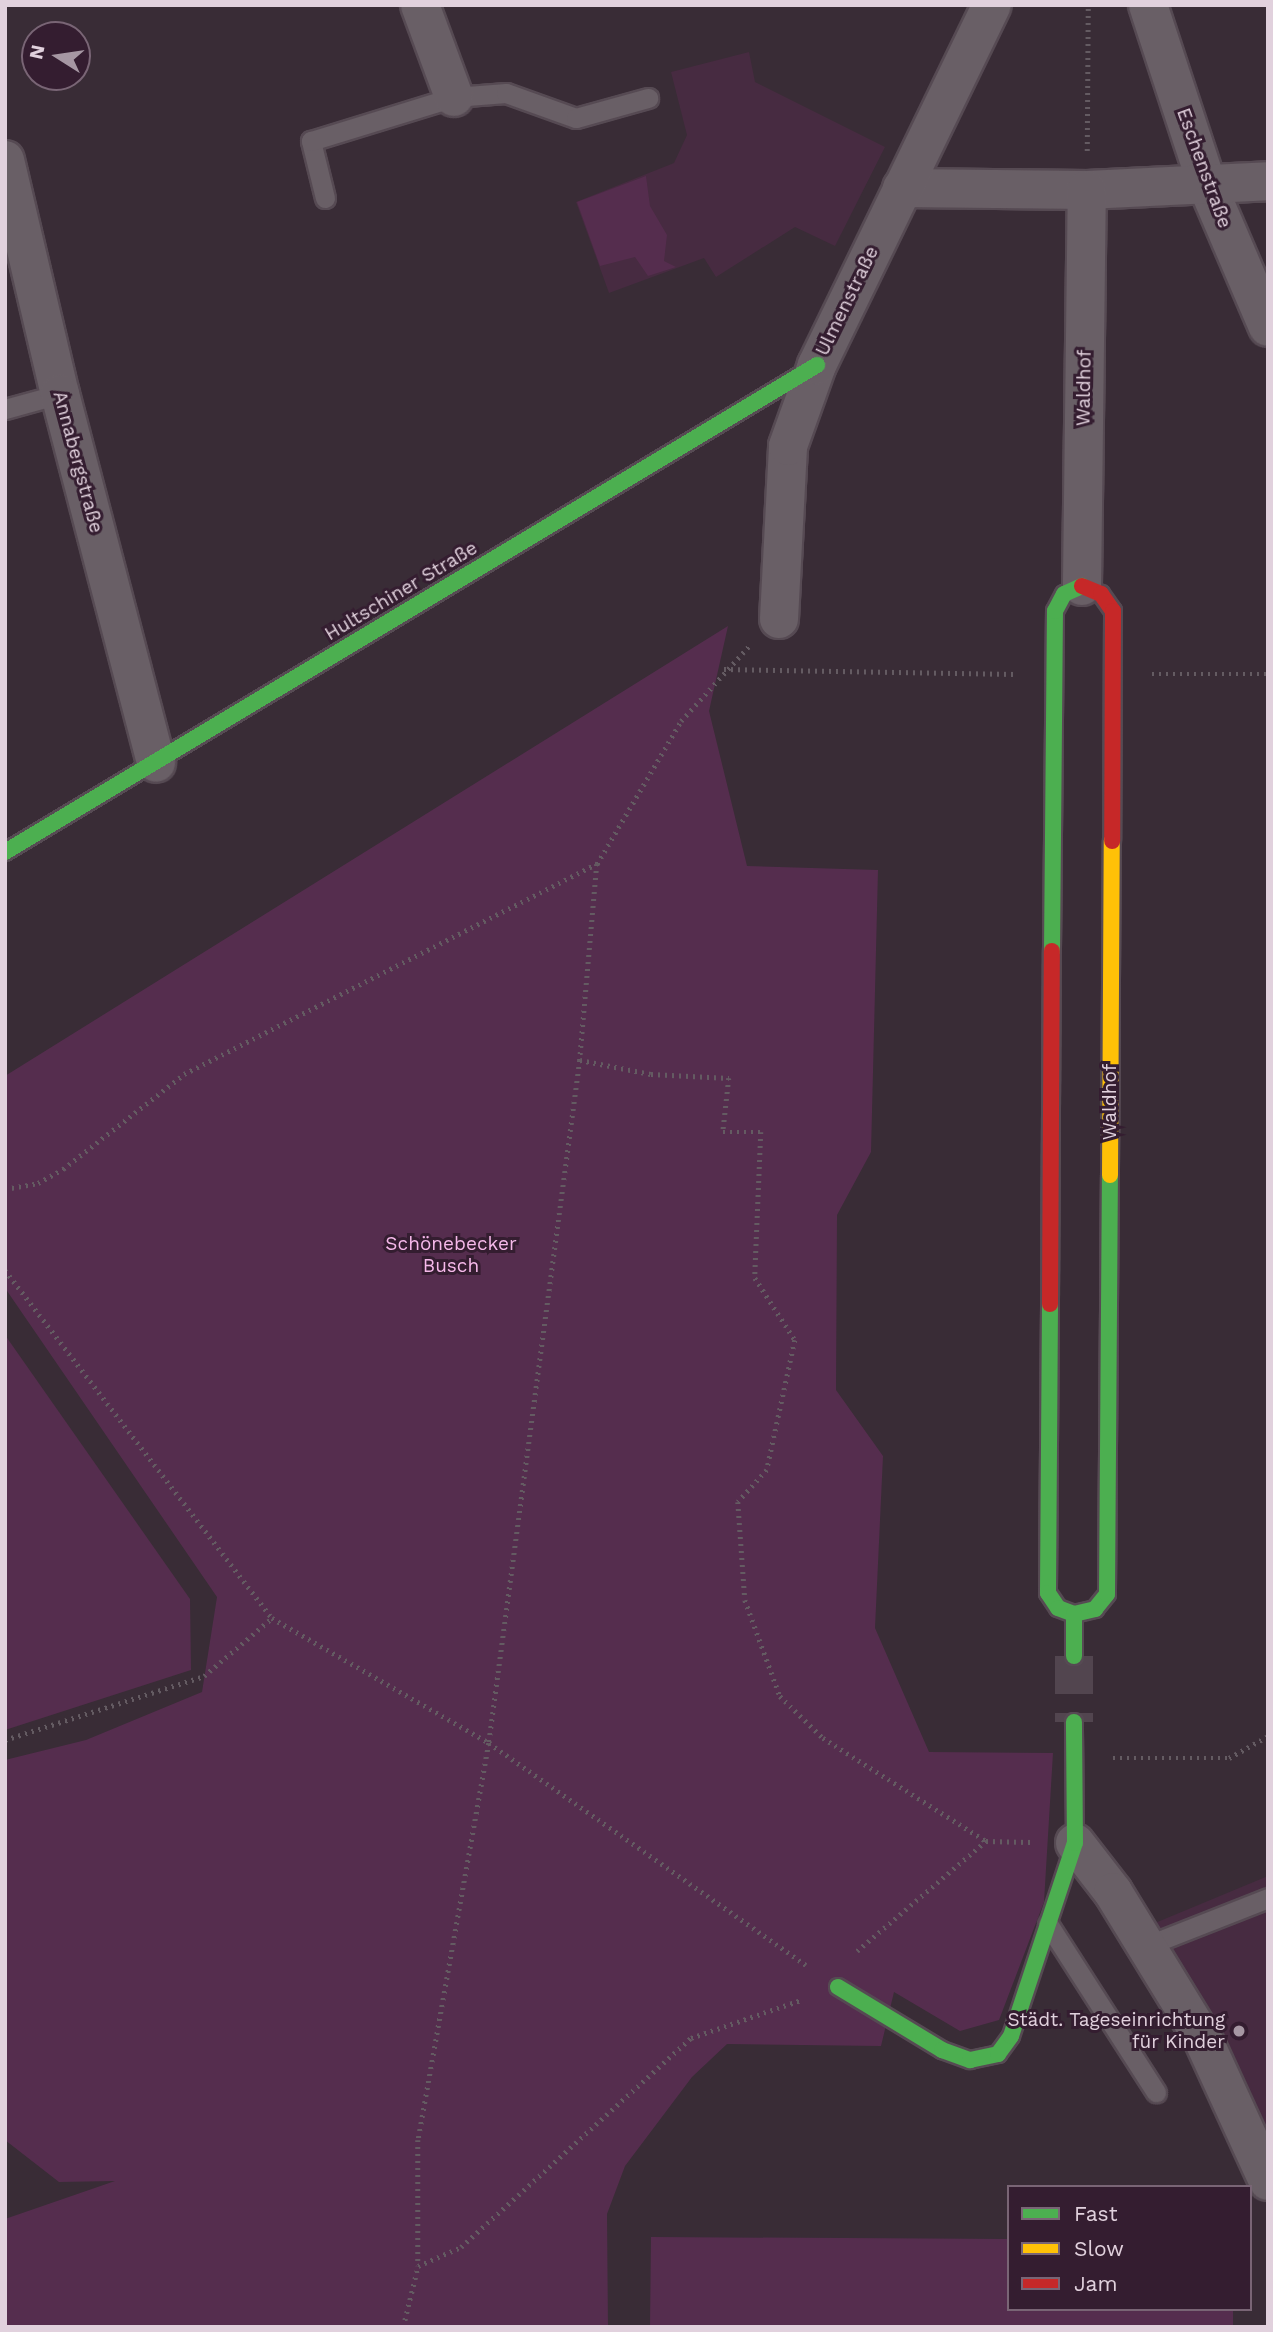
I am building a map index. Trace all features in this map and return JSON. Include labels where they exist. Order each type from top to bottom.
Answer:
[{"type":"street","points":[[420,5],[454,97]]},
{"type":"street","name":"Ulmenstraße","points":[[779,619],[788,446],[817,365],[992,5]]},
{"type":"street","name":"Eschenstraße","points":[[1147,5],[1208,187],[1268,327]]},
{"type":"street","name":"Annabergstraße","points":[[5,160],[60,394],[156,763]]},
{"type":"street","points":[[902,188],[1087,190],[1208,187],[1268,181]]},
{"type":"street","name":"Waldhof","points":[[1074,1614],[1095,1609],[1107,1594],[1113,611],[1101,594],[1082,586],[1087,190]]},
{"type":"street","name":"Hultschiner Straße","points":[[5,852],[817,365]]},
{"type":"street","points":[[1074,1656],[1074,1614],[1058,1608],[1048,1593],[1054,675],[1055,611],[1064,594],[1082,586]]},
{"type":"street","points":[[838,1987],[942,2050],[971,2060],[998,2054],[1012,2036],[1075,1843],[1074,1721]]},
{"type":"street","points":[[1075,1843],[1146,1946],[1203,2039],[1268,2181]]},
{"type":"lane","points":[[325,198],[311,141],[454,97],[506,93],[576,118],[648,97]]},
{"type":"lane","points":[[5,409],[60,394]]},
{"type":"lane","points":[[1146,1946],[1268,1898]]},
{"type":"lane","points":[[1048,1923],[1156,2092]]},
{"type":"path","points":[[1087,132],[1088,5]]},
{"type":"path","points":[[403,2327],[418,2266],[418,2140],[489,1743],[580,1060],[597,864],[681,721],[724,669],[779,619]]},
{"type":"path","points":[[724,669],[1054,675]]},
{"type":"path","points":[[1112,674],[1268,674]]},
{"type":"path","points":[[5,1189],[38,1183],[63,1169],[184,1074],[597,864]]},
{"type":"path","points":[[580,1060],[650,1074],[729,1078],[723,1132],[761,1132],[755,1278],[795,1340],[767,1470],[738,1502],[745,1600],[780,1696],[823,1738],[986,1841],[1075,1843]]},
{"type":"path","points":[[5,1270],[272,1618],[489,1743],[838,1987]]},
{"type":"path","points":[[5,1740],[204,1676],[272,1618]]},
{"type":"path","points":[[1074,1758],[1229,1758],[1268,1736]]},
{"type":"path","points":[[838,1987],[845,1961],[986,1841]]},
{"type":"path","points":[[418,2266],[461,2247],[691,2038],[838,1987]]},
{"type":"shaded area","points":[[749,52],[755,82],[885,147],[835,246],[795,227],[716,277],[704,258],[609,293],[576,202],[674,163],[687,135],[671,72]]},
{"type":"shaded area","name":"Städt. Tageseinrichtung für Kinder","points":[[1268,1876],[1268,2147],[1155,1923]]},
{"type":"green space","points":[[646,176],[650,206],[667,235],[664,261],[676,267],[648,276],[635,257],[600,266],[577,202]]},
{"type":"green space","name":"Schönebecker Busch","points":[[728,626],[709,711],[747,866],[878,870],[871,1152],[837,1215],[836,1390],[883,1456],[875,1628],[929,1752],[1053,1753],[1044,1902],[999,2020],[960,2031],[894,1992],[881,2046],[727,2044],[692,2077],[625,2166],[607,2214],[608,2327],[5,2327],[5,2219],[115,2181],[59,2182],[5,2140],[5,1760],[86,1740],[202,1692],[217,1597],[5,1288],[5,1076]]},
{"type":"green space","points":[[5,1335],[190,1599],[191,1670],[5,1730]]},
{"type":"green space","points":[[651,2237],[1007,2239],[1007,2311],[1233,2311],[1233,2327],[650,2327]]},
{"type":"tunnel","points":[[1074,1656],[1074,1722]]},
{"type":"traffic: fast","points":[[5,852],[817,365]]},
{"type":"traffic: fast","points":[[1052,951],[1055,611],[1064,594],[1082,586]]},
{"type":"traffic: fast","points":[[1050,1304],[1048,1593],[1058,1608],[1074,1614],[1095,1609],[1107,1594],[1110,1175]]},
{"type":"traffic: fast","points":[[1074,1614],[1074,1656]]},
{"type":"traffic: fast","points":[[838,1987],[942,2050],[970,2060],[998,2054],[1011,2036],[1075,1843],[1074,1722]]},
{"type":"traffic: slow","points":[[1110,1175],[1112,841]]},
{"type":"traffic: jam","points":[[1082,586],[1101,594],[1113,611],[1112,841]]},
{"type":"traffic: jam","points":[[1050,1304],[1052,951]]},
{"type":"place","name":"Städt. Tageseinrichtung für Kinder","points":[[1239,2031]]}]
